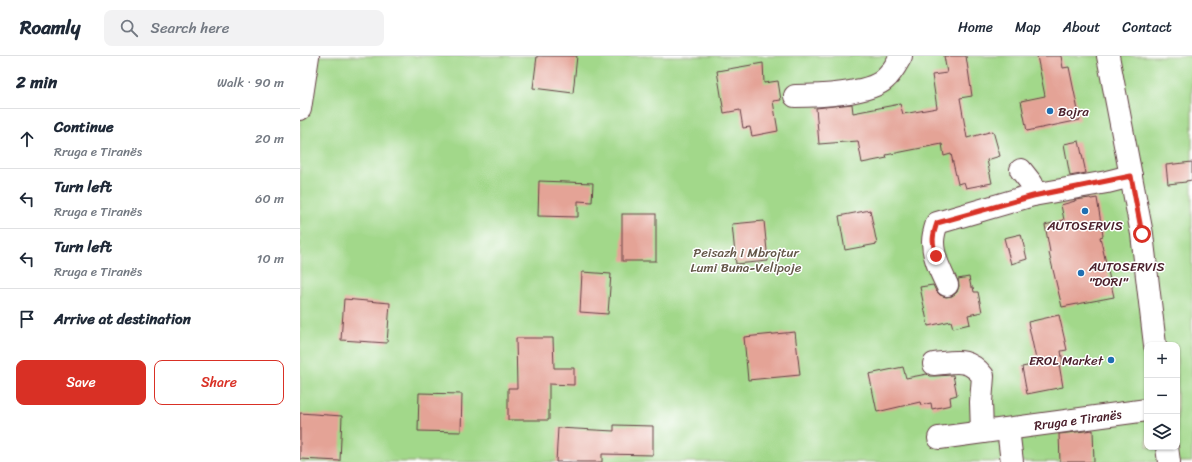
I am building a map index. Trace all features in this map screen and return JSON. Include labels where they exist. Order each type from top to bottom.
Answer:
[{"type":"street","points":[[300,109],[308,56]]},
{"type":"street","points":[[795,96],[817,96],[868,89],[885,80],[901,56]]},
{"type":"street","points":[[1108,56],[1142,234],[1155,342]]},
{"type":"street","points":[[1022,170],[1032,184],[1033,196]]},
{"type":"street","points":[[947,285],[939,265],[933,243],[933,234],[937,223],[1033,196],[1131,176]]},
{"type":"street","points":[[934,364],[968,362],[977,368],[983,376],[981,402],[982,432]]},
{"type":"street","name":"Rruga e Tiranës","points":[[939,438],[1144,410]]},
{"type":"street","points":[[1008,428],[1012,462]]},
{"type":"street","points":[[1167,450],[1169,462]]},
{"type":"green space","name":"Peisazh i Mbrojtur Lumi Buna-Velipoje","points":[[300,56],[1192,56],[1192,462],[300,462]]},
{"type":"building","points":[[537,56],[577,56],[573,93],[533,88]]},
{"type":"building","points":[[944,56],[966,56],[972,96],[960,98],[967,138],[993,131],[1000,156],[987,160],[992,183],[966,188],[964,182],[958,184],[951,154],[944,156],[942,144],[886,155],[887,158],[862,163],[858,141],[819,144],[816,108],[852,104],[853,113],[900,104],[903,114],[937,108],[932,75],[947,73]]},
{"type":"building","name":"Bojra","points":[[1037,56],[1061,56],[1063,68],[1069,67],[1080,120],[1027,131],[1021,101],[1045,96]]},
{"type":"building","points":[[763,63],[764,83],[778,81],[781,100],[773,101],[778,131],[752,136],[750,127],[743,128],[740,110],[724,113],[717,71]]},
{"type":"building","points":[[1079,141],[1086,173],[1070,176],[1064,144]]},
{"type":"building","points":[[1192,162],[1192,180],[1168,184],[1166,165]]},
{"type":"building","points":[[539,181],[593,183],[592,202],[578,201],[578,217],[538,216]]},
{"type":"building","points":[[1097,198],[1103,236],[1100,237],[1114,297],[1062,307],[1049,253],[1045,225],[1064,220],[1061,205],[1075,200]]},
{"type":"building","points":[[870,210],[877,244],[845,250],[839,216]]},
{"type":"building","points":[[622,214],[656,214],[656,261],[622,261]]},
{"type":"building","points":[[764,221],[768,261],[736,264],[732,224]]},
{"type":"building","points":[[1021,234],[1027,259],[1011,264],[1004,238]]},
{"type":"building","points":[[582,272],[611,274],[608,314],[580,312]]},
{"type":"building","points":[[969,277],[971,287],[973,287],[974,292],[978,292],[982,312],[968,315],[970,324],[953,328],[951,321],[928,326],[920,287],[933,285],[940,295],[946,297],[952,296],[957,292],[959,286],[958,279]]},
{"type":"building","points":[[344,299],[390,303],[387,343],[341,340]]},
{"type":"building","points":[[1059,315],[1067,350],[1061,351],[1063,363],[1059,364],[1063,387],[1027,394],[1022,367],[1037,364],[1028,322]]},
{"type":"building","points":[[795,332],[800,375],[748,380],[744,337]]},
{"type":"building","points":[[516,338],[553,338],[554,368],[574,368],[574,385],[549,384],[549,420],[508,420],[508,388],[517,388]]},
{"type":"building","points":[[903,367],[906,378],[927,374],[929,376],[953,375],[957,395],[950,397],[951,405],[932,409],[931,403],[921,405],[920,402],[877,412],[869,374]]},
{"type":"building","points":[[419,393],[462,394],[461,432],[418,431]]},
{"type":"building","points":[[300,413],[342,416],[340,461],[300,459]]},
{"type":"building","points":[[614,425],[653,426],[653,455],[602,454],[602,462],[556,462],[558,428],[614,431]]},
{"type":"building","points":[[1093,430],[1094,462],[1060,462],[1059,434]]},
{"type":"place","name":"Bojra","points":[[1050,111]]},
{"type":"place","name":"AUTOSERVIS","points":[[1085,211]]},
{"type":"place","name":"AUTOSERVIS \"DORI\"","points":[[1081,273]]},
{"type":"place","name":"EROL Market","points":[[1111,360]]},
{"type":"route","points":[[936,256],[933,243],[933,234],[937,223],[1033,196],[1131,176],[1142,234]]}]
